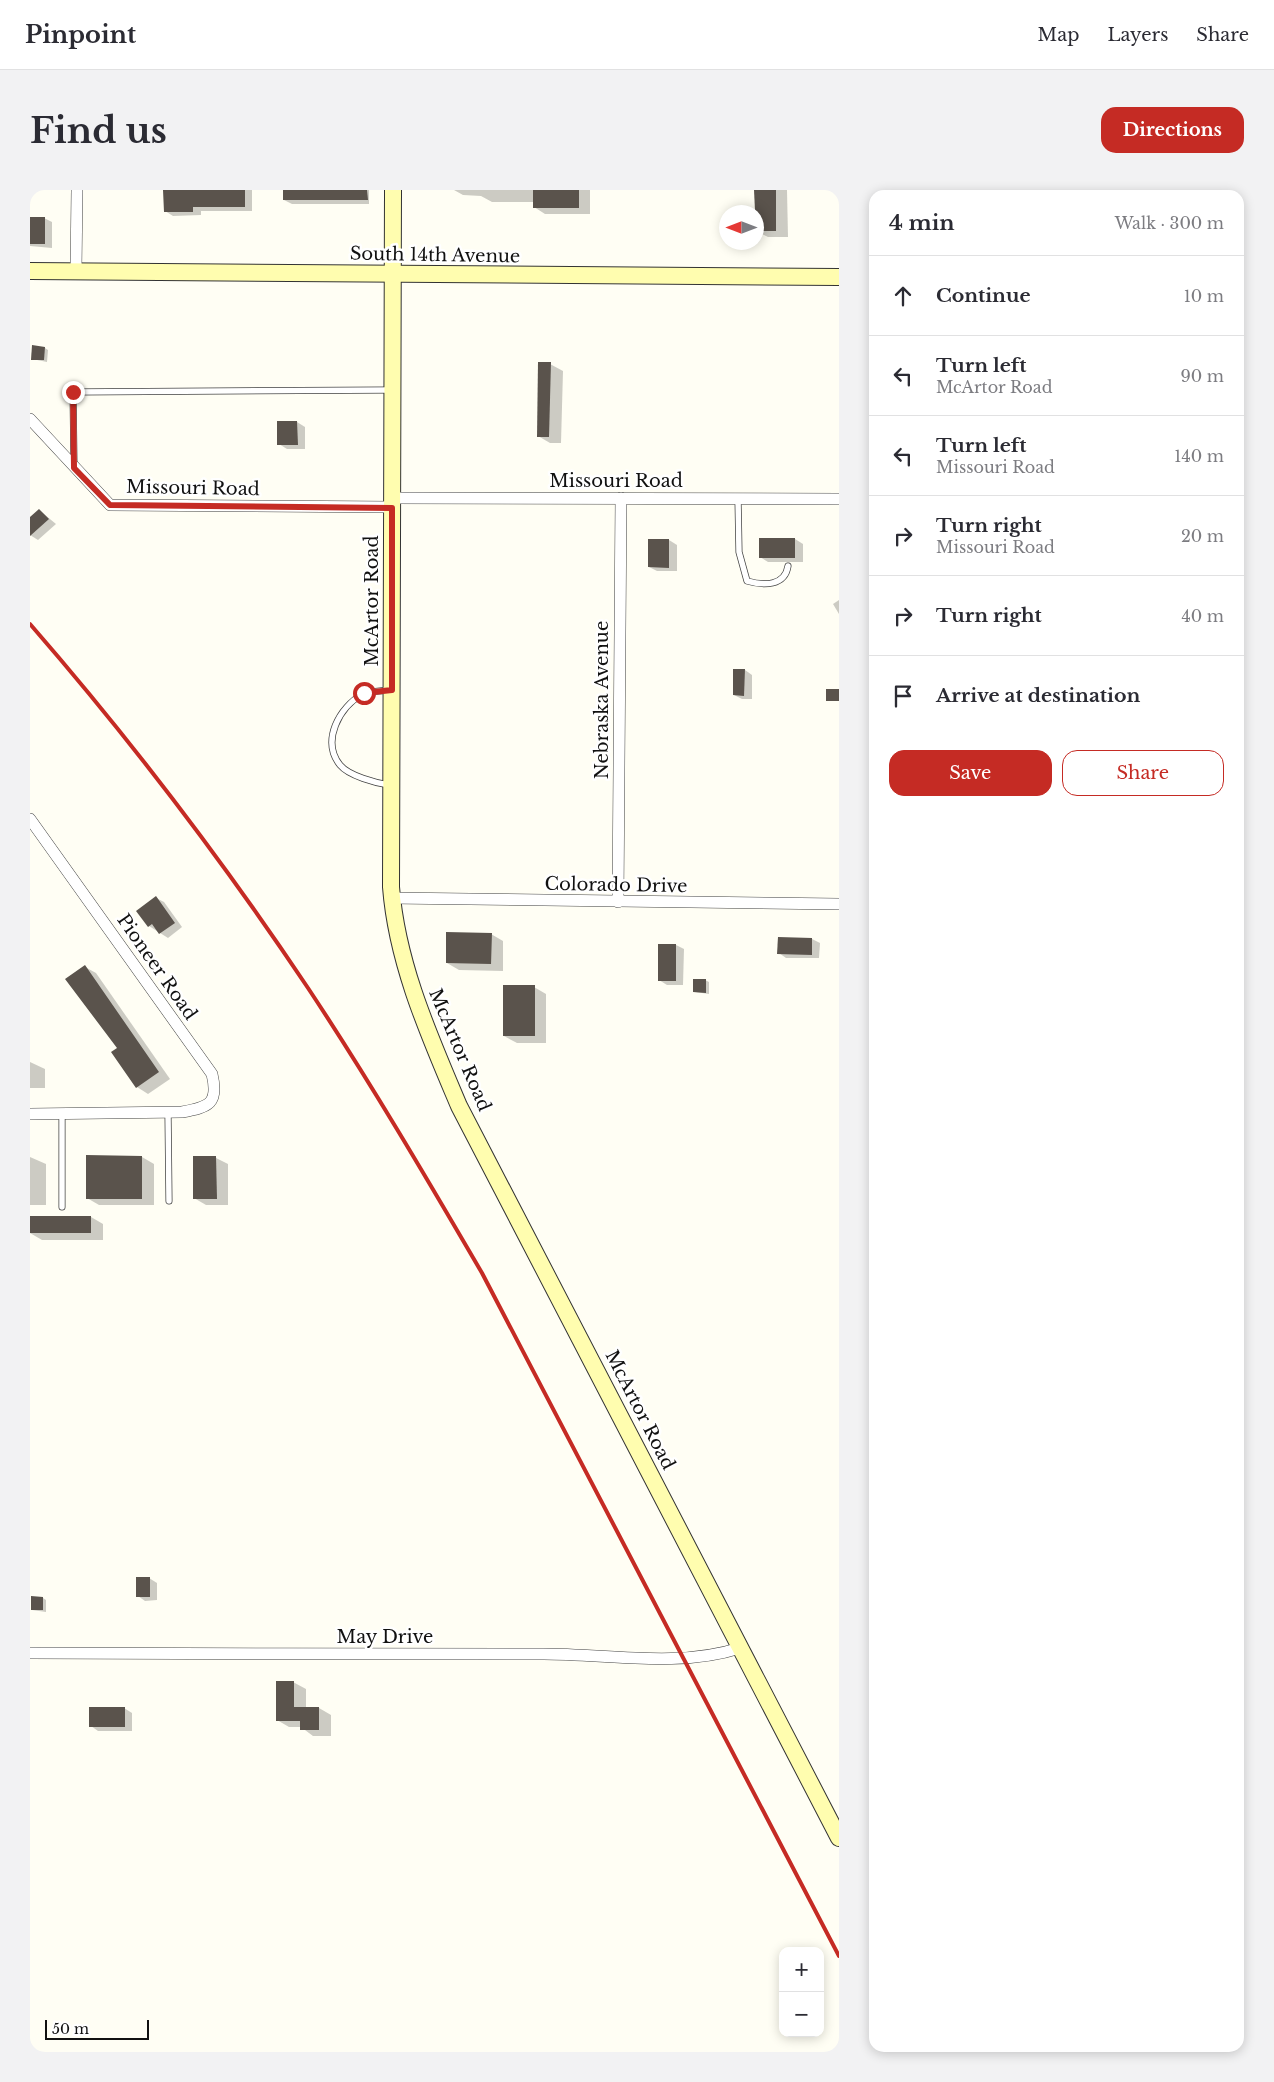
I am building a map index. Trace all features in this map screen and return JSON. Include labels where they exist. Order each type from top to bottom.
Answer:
[{"type":"main road","name":"McArtor Road","points":[[393,190],[392,898],[401,954],[419,1009],[459,1106],[839,1838]]},
{"type":"main road","name":"South 14th Avenue","points":[[30,271],[839,277]]},
{"type":"street","points":[[76,271],[77,190]]},
{"type":"street","name":"Missouri Road","points":[[30,419],[110,505],[392,503],[621,498],[839,499]]},
{"type":"street","name":"Nebraska Avenue","points":[[618,902],[621,498]]},
{"type":"street","name":"Pioneer Road","points":[[30,820],[212,1074],[216,1090],[212,1101],[199,1109],[168,1113],[30,1114]]},
{"type":"street","name":"Colorado Drive","points":[[392,898],[839,904]]},
{"type":"street","name":"May Drive","points":[[30,1653],[548,1654],[684,1658],[723,1653],[740,1648]]},
{"type":"lane","points":[[74,468],[73,392],[393,390]]},
{"type":"lane","points":[[738,499],[739,552],[747,581],[754,583],[780,582],[786,576],[788,566]]},
{"type":"lane","points":[[391,786],[373,782],[340,766],[331,744],[335,725],[347,706],[364,693],[392,690]]},
{"type":"lane","points":[[168,1113],[169,1201]]},
{"type":"lane","points":[[62,1114],[62,1207]]},
{"type":"building","points":[[163,190],[245,190],[245,207],[193,207],[193,212],[164,212]]},
{"type":"building","points":[[283,190],[367,190],[368,200],[283,200]]},
{"type":"building","points":[[533,190],[579,190],[579,208],[533,208]]},
{"type":"building","points":[[754,190],[776,190],[776,231],[764,231],[764,205],[755,205]]},
{"type":"building","points":[[30,217],[45,217],[45,244],[30,244]]},
{"type":"building","points":[[32,345],[45,347],[44,360],[31,360]]},
{"type":"building","points":[[538,362],[551,362],[549,437],[537,437]]},
{"type":"building","points":[[277,421],[297,421],[298,445],[277,445]]},
{"type":"building","points":[[39,509],[49,519],[30,536],[30,517]]},
{"type":"building","points":[[759,538],[795,538],[795,558],[759,558]]},
{"type":"building","points":[[648,539],[669,539],[669,568],[648,567]]},
{"type":"building","points":[[733,669],[745,669],[744,696],[733,695]]},
{"type":"building","points":[[826,689],[839,689],[839,701],[826,701]]},
{"type":"building","points":[[156,896],[175,923],[159,934],[152,924],[148,927],[136,911]]},
{"type":"building","points":[[446,932],[492,933],[491,964],[446,963]]},
{"type":"building","points":[[778,937],[812,938],[812,955],[777,954]]},
{"type":"building","points":[[658,944],[676,944],[676,981],[658,981]]},
{"type":"building","points":[[85,965],[159,1072],[136,1088],[111,1052],[117,1048],[65,979]]},
{"type":"building","points":[[693,979],[706,979],[706,993],[693,992]]},
{"type":"building","points":[[503,985],[535,985],[535,1036],[503,1036]]},
{"type":"building","points":[[86,1155],[142,1156],[142,1199],[86,1199]]},
{"type":"building","points":[[193,1156],[216,1156],[217,1199],[193,1199]]},
{"type":"building","points":[[30,1216],[91,1216],[91,1233],[30,1233]]},
{"type":"building","points":[[136,1577],[150,1577],[150,1597],[136,1597]]},
{"type":"building","points":[[31,1596],[43,1597],[43,1610],[31,1610]]},
{"type":"building","points":[[276,1681],[294,1681],[294,1707],[319,1707],[319,1730],[300,1730],[300,1721],[276,1721]]},
{"type":"building","points":[[89,1707],[125,1707],[125,1727],[89,1727]]},
{"type":"railway","points":[[30,624],[104,712],[209,847],[308,988],[397,1129],[482,1273],[839,1956]]},
{"type":"route","points":[[73,392],[74,468],[110,505],[392,508],[392,690],[364,693]]}]
